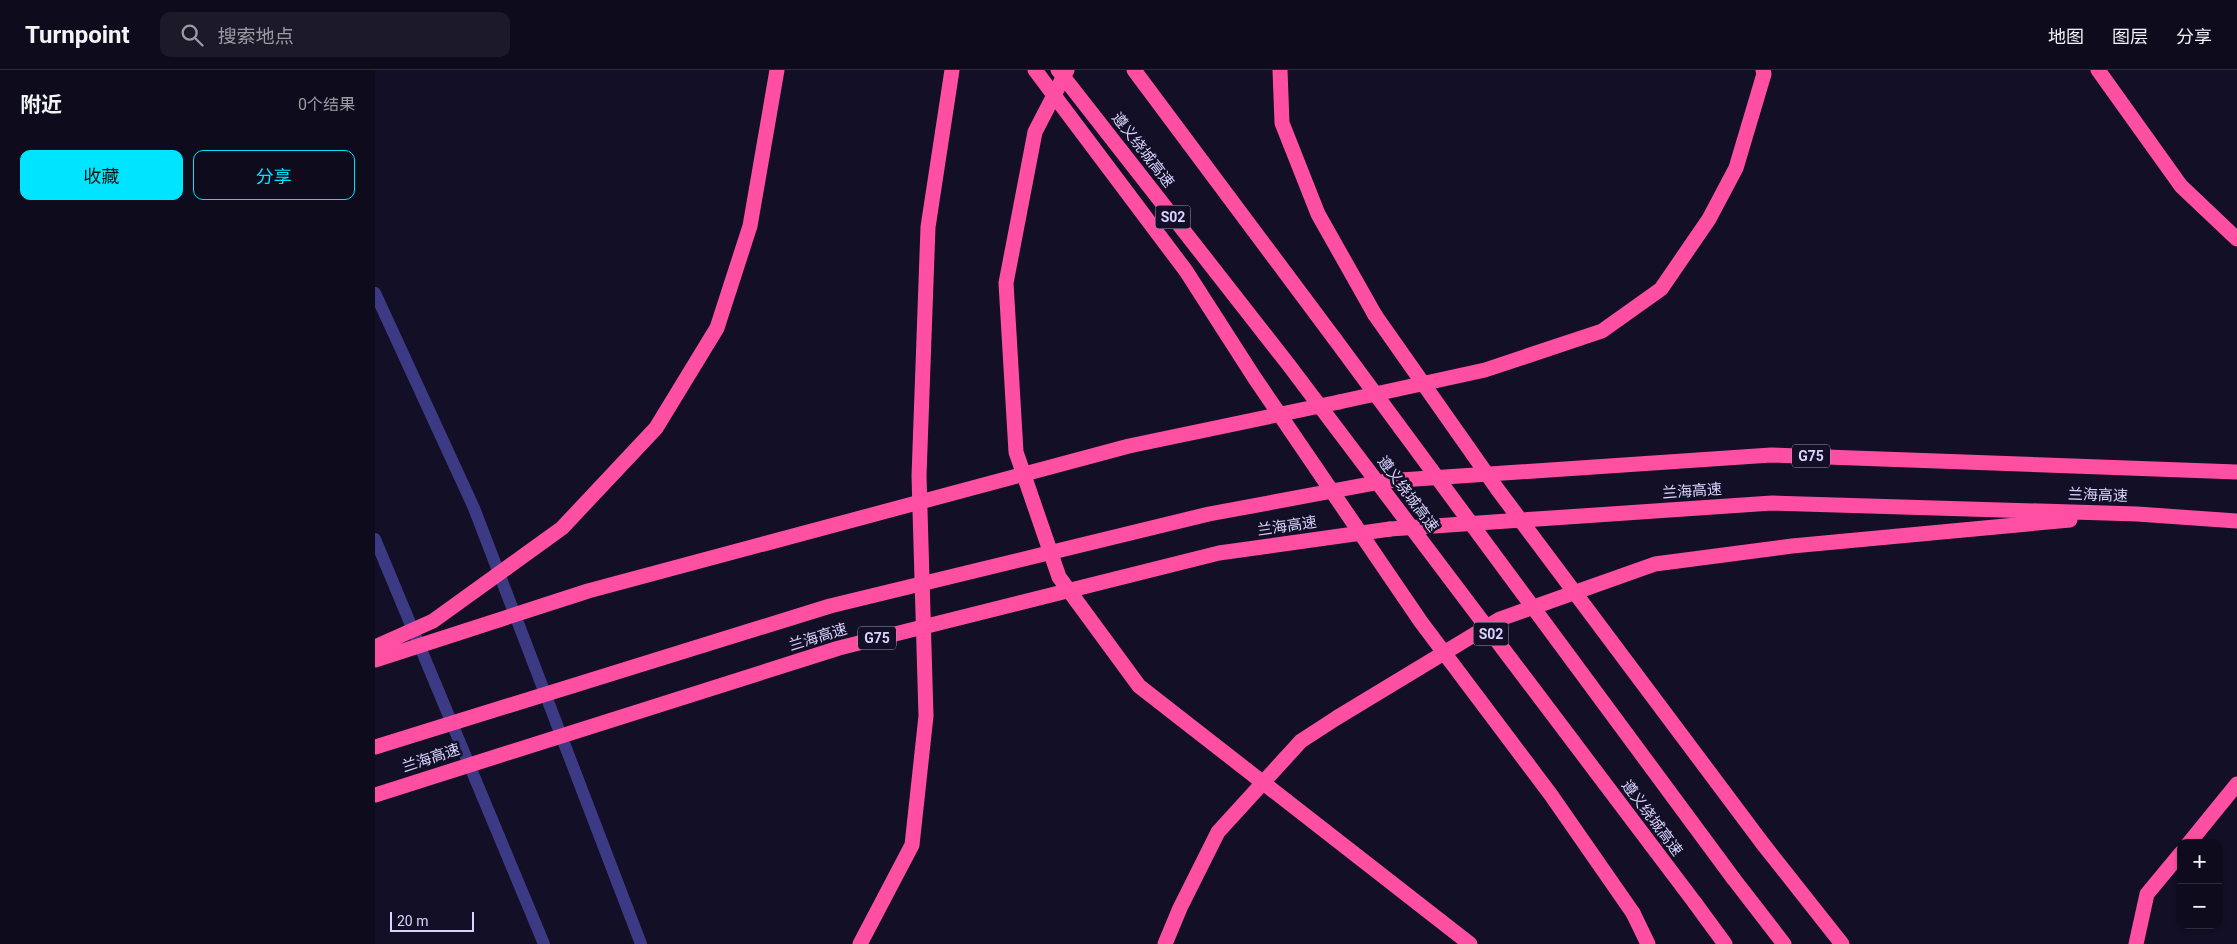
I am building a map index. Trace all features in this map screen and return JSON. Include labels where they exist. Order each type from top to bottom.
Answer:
[{"type":"highway","points":[[375,647],[433,621],[562,528],[655,428],[717,328],[750,226],[777,70]]},
{"type":"highway","points":[[860,944],[912,845],[927,716],[919,476],[928,228],[952,70]]},
{"type":"highway","points":[[1035,70],[1186,272],[1254,377],[1421,622],[1551,795],[1633,914],[1648,944]]},
{"type":"highway","name":"遵义绕城高速","points":[[1058,70],[1288,364],[1725,944]]},
{"type":"highway","points":[[1067,70],[1035,132],[1006,283],[1016,452],[1059,577],[1139,686],[1470,944]]},
{"type":"highway","name":"遵义绕城高速","points":[[1134,70],[1733,878],[1784,944]]},
{"type":"highway","points":[[1280,70],[1281,123],[1318,214],[1375,315],[1498,490],[1763,844],[1842,944]]},
{"type":"highway","points":[[375,660],[588,591],[1129,446],[1485,370],[1601,331],[1661,289],[1709,219],[1736,168],[1764,74],[1763,70]]},
{"type":"highway","points":[[2098,70],[2181,186],[2237,239]]},
{"type":"highway","name":"兰海高速","points":[[375,747],[830,606],[1209,514],[1386,481],[1771,455],[2237,472]]},
{"type":"highway","name":"兰海高速","points":[[375,794],[839,648],[1219,553],[1390,529],[1772,504],[2137,514],[2237,521]]},
{"type":"highway","points":[[1165,944],[1179,908],[1218,832],[1301,742],[1337,717],[1500,620],[1655,564],[1793,546],[2137,514]]},
{"type":"highway","points":[[2192,839],[2237,784]]},
{"type":"highway","points":[[2136,944],[2147,894],[2177,858]]},
{"type":"street","points":[[375,293],[473,508],[640,942]]},
{"type":"street","points":[[375,539],[544,944]]}]
